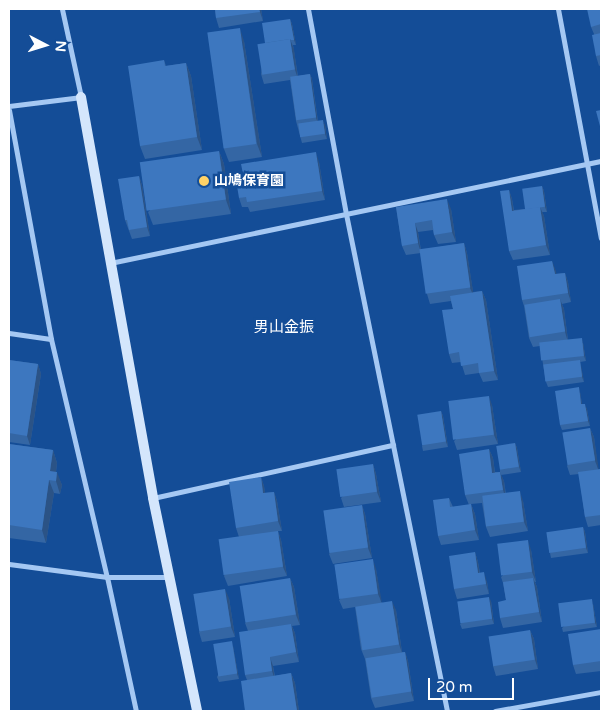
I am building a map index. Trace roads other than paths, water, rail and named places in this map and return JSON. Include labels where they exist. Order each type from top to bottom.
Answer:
[{"type":"street","points":[[62,9],[81,96],[109,263],[168,577],[197,711]]},
{"type":"street","points":[[308,9],[346,214],[447,711]]},
{"type":"street","points":[[558,9],[601,238]]},
{"type":"street","points":[[9,106],[81,96]]},
{"type":"street","points":[[9,110],[51,339],[136,711]]},
{"type":"street","points":[[109,263],[601,160]]},
{"type":"street","points":[[9,333],[51,339]]},
{"type":"street","points":[[153,498],[393,445]]},
{"type":"street","points":[[9,564],[107,578],[168,577]]},
{"type":"street","points":[[495,711],[601,692]]},
{"type":"place","name":"山鳩保育園","points":[[204,181]]},
{"type":"district","name":"男山金振","points":[[284,328]]}]
